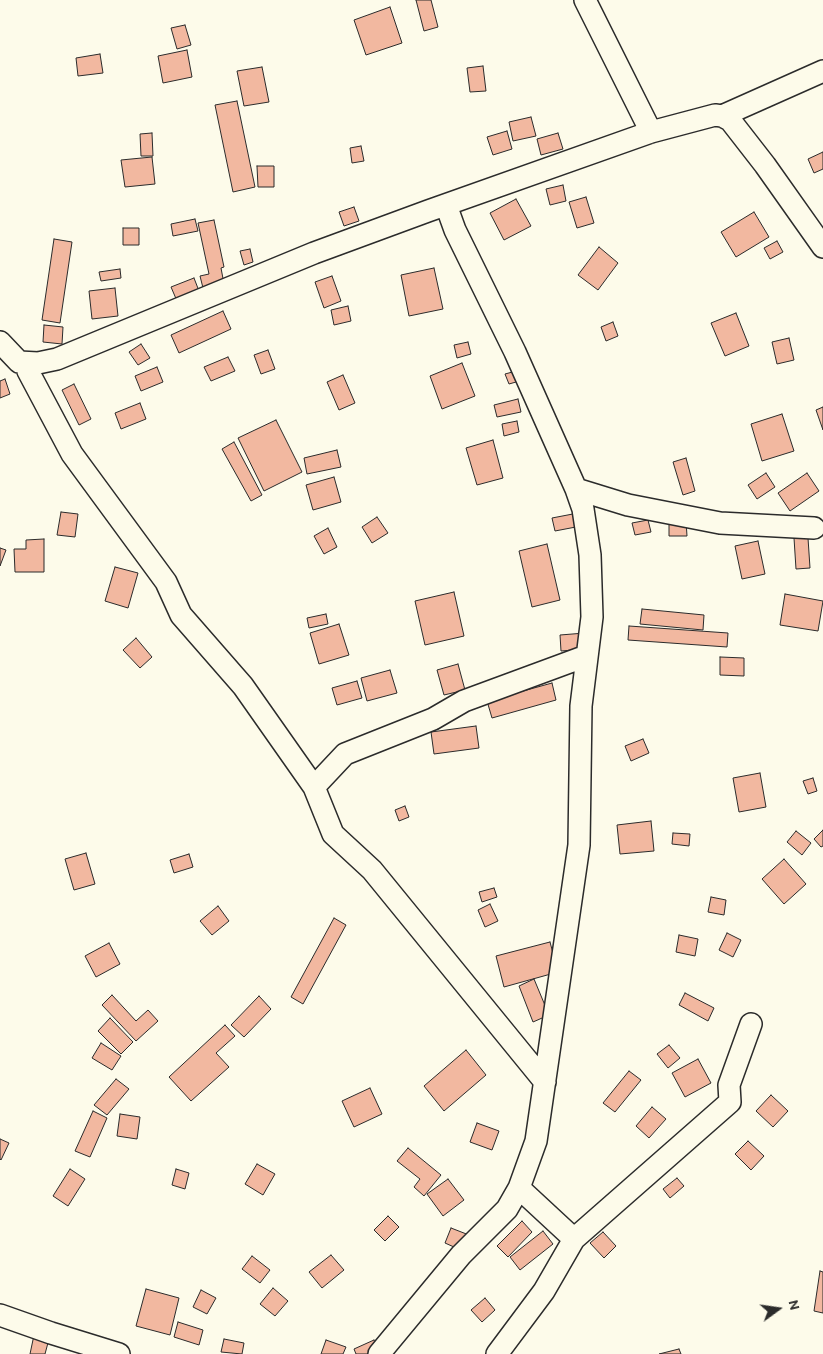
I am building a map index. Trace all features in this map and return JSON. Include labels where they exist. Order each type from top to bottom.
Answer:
[{"type":"street","points":[[586,0],[651,132]]},
{"type":"street","points":[[0,342],[19,362],[28,364],[57,359],[314,253],[651,132],[714,116],[722,116],[823,71]]},
{"type":"street","points":[[722,116],[730,120],[742,135],[823,247]]},
{"type":"street","points":[[379,1354],[460,1255],[507,1209],[519,1188],[536,1141],[580,845],[581,706],[592,618],[590,555],[583,508],[515,352],[455,230],[446,205]]},
{"type":"street","points":[[28,364],[28,370],[72,454],[166,582],[181,615],[243,686],[314,787],[333,834],[372,870],[545,1082]]},
{"type":"street","points":[[576,489],[628,505],[710,522],[814,528]]},
{"type":"street","points":[[314,787],[344,754],[433,719],[464,701],[586,656]]},
{"type":"street","points":[[496,1354],[544,1291],[574,1239],[730,1102],[730,1085],[751,1024]]},
{"type":"street","points":[[519,1188],[574,1239]]},
{"type":"street","points":[[0,1315],[119,1354]]},
{"type":"building","points":[[416,0],[431,0],[438,27],[424,31]]},
{"type":"building","points":[[390,7],[402,43],[366,55],[354,20]]},
{"type":"building","points":[[185,25],[191,45],[177,49],[171,28]]},
{"type":"building","points":[[187,50],[192,77],[163,83],[158,56]]},
{"type":"building","points":[[100,54],[103,73],[78,76],[76,58]]},
{"type":"building","points":[[483,66],[486,91],[470,92],[467,68]]},
{"type":"building","points":[[262,67],[269,102],[244,106],[237,71]]},
{"type":"building","points":[[237,101],[255,187],[233,192],[215,105]]},
{"type":"building","points":[[531,117],[536,136],[513,141],[509,122]]},
{"type":"building","points":[[507,131],[512,149],[493,155],[487,137]]},
{"type":"building","points":[[152,133],[153,156],[141,156],[140,134]]},
{"type":"building","points":[[558,133],[563,149],[541,155],[537,139]]},
{"type":"building","points":[[361,146],[364,161],[352,163],[350,148]]},
{"type":"building","points":[[823,152],[823,169],[814,173],[808,159]]},
{"type":"building","points":[[152,157],[155,184],[125,187],[121,160]]},
{"type":"building","points":[[257,166],[274,166],[274,187],[258,187]]},
{"type":"building","points":[[563,185],[566,201],[550,205],[546,189]]},
{"type":"building","points":[[586,197],[594,223],[577,228],[569,202]]},
{"type":"building","points":[[516,199],[531,226],[504,240],[490,213]]},
{"type":"building","points":[[354,207],[359,221],[344,226],[339,212]]},
{"type":"building","points":[[754,212],[769,237],[736,257],[721,232]]},
{"type":"building","points":[[195,219],[198,231],[173,236],[171,224]]},
{"type":"building","points":[[214,220],[224,267],[221,268],[224,284],[203,288],[200,276],[209,274],[198,223]]},
{"type":"building","points":[[123,228],[139,228],[139,245],[123,245]]},
{"type":"building","points":[[54,239],[72,242],[60,323],[42,320]]},
{"type":"building","points":[[777,241],[783,252],[770,259],[764,248]]},
{"type":"building","points":[[599,247],[618,263],[598,290],[578,275]]},
{"type":"building","points":[[250,249],[253,262],[244,265],[240,251]]},
{"type":"building","points":[[434,268],[443,309],[409,316],[401,275]]},
{"type":"building","points":[[120,269],[121,278],[101,281],[99,272]]},
{"type":"building","points":[[332,276],[341,301],[324,308],[315,282]]},
{"type":"building","points":[[194,278],[199,291],[177,301],[171,287]]},
{"type":"building","points":[[115,288],[118,316],[92,319],[89,291]]},
{"type":"building","points":[[348,306],[351,321],[334,325],[331,310]]},
{"type":"building","points":[[223,311],[231,329],[179,353],[171,335]]},
{"type":"building","points":[[736,313],[749,346],[725,356],[711,323]]},
{"type":"building","points":[[613,322],[618,336],[606,341],[601,327]]},
{"type":"building","points":[[44,325],[63,327],[62,344],[43,342]]},
{"type":"building","points":[[789,338],[794,360],[777,364],[772,342]]},
{"type":"building","points":[[468,342],[471,354],[457,358],[454,345]]},
{"type":"building","points":[[141,344],[150,358],[138,365],[129,352]]},
{"type":"building","points":[[268,350],[275,369],[261,374],[254,355]]},
{"type":"building","points":[[228,357],[235,371],[211,381],[204,367]]},
{"type":"building","points":[[462,363],[475,396],[442,409],[430,376]]},
{"type":"building","points":[[157,367],[163,382],[141,391],[135,376]]},
{"type":"building","points":[[520,370],[523,380],[509,384],[505,374]]},
{"type":"building","points":[[343,375],[355,403],[339,410],[327,382]]},
{"type":"building","points":[[5,379],[10,394],[0,398],[0,381]]},
{"type":"building","points":[[74,384],[91,419],[79,425],[62,390]]},
{"type":"building","points":[[518,399],[521,412],[497,417],[494,405]]},
{"type":"building","points":[[140,403],[146,419],[121,429],[115,413]]},
{"type":"building","points":[[823,407],[823,430],[816,410]]},
{"type":"building","points":[[782,414],[794,451],[762,461],[751,424]]},
{"type":"building","points":[[276,420],[302,472],[264,491],[238,438]]},
{"type":"building","points":[[517,421],[519,432],[504,436],[502,424]]},
{"type":"building","points":[[493,440],[503,478],[477,485],[466,448]]},
{"type":"building","points":[[234,442],[262,495],[251,501],[222,449]]},
{"type":"building","points":[[337,450],[341,467],[307,474],[304,458]]},
{"type":"building","points":[[686,458],[695,491],[683,495],[673,462]]},
{"type":"building","points":[[766,473],[775,487],[757,499],[748,485]]},
{"type":"building","points":[[807,473],[819,491],[790,511],[778,493]]},
{"type":"building","points":[[334,477],[341,502],[313,510],[306,485]]},
{"type":"building","points":[[61,512],[78,514],[75,537],[57,535]]},
{"type":"building","points":[[578,513],[581,526],[555,531],[552,518]]},
{"type":"building","points":[[377,517],[388,533],[372,543],[362,527]]},
{"type":"building","points":[[648,520],[651,532],[635,535],[632,523]]},
{"type":"building","points":[[669,521],[686,521],[687,536],[669,536]]},
{"type":"building","points":[[328,528],[337,547],[324,554],[314,536]]},
{"type":"building","points":[[794,538],[808,538],[810,568],[796,569]]},
{"type":"building","points":[[44,539],[44,572],[15,572],[14,549],[26,549],[26,540]]},
{"type":"building","points":[[758,541],[765,574],[742,579],[735,546]]},
{"type":"building","points":[[547,544],[560,600],[532,607],[519,551]]},
{"type":"building","points":[[0,548],[6,550],[0,566]]},
{"type":"building","points":[[115,567],[138,573],[128,608],[105,601]]},
{"type":"building","points":[[454,592],[464,636],[425,645],[415,601]]},
{"type":"building","points":[[785,594],[823,601],[818,631],[780,625]]},
{"type":"building","points":[[642,609],[704,615],[703,630],[640,624]]},
{"type":"building","points":[[326,614],[328,624],[309,628],[307,618]]},
{"type":"building","points":[[339,624],[349,655],[319,664],[310,633]]},
{"type":"building","points":[[629,626],[728,633],[727,647],[628,640]]},
{"type":"building","points":[[585,633],[586,649],[561,651],[560,635]]},
{"type":"building","points":[[136,638],[152,657],[140,668],[123,650]]},
{"type":"building","points":[[720,657],[744,658],[744,676],[720,675]]},
{"type":"building","points":[[458,664],[465,690],[444,695],[437,670]]},
{"type":"building","points":[[390,670],[397,693],[367,701],[361,678]]},
{"type":"building","points":[[357,681],[362,698],[337,705],[332,688]]},
{"type":"building","points":[[552,683],[556,700],[492,718],[487,701]]},
{"type":"building","points":[[476,726],[479,748],[434,754],[431,732]]},
{"type":"building","points":[[643,739],[649,753],[631,761],[625,746]]},
{"type":"building","points":[[760,773],[766,807],[739,812],[733,778]]},
{"type":"building","points":[[813,778],[817,791],[808,794],[803,781]]},
{"type":"building","points":[[405,806],[409,817],[399,821],[395,810]]},
{"type":"building","points":[[651,821],[654,851],[620,854],[617,825]]},
{"type":"building","points":[[823,830],[823,846],[821,847],[814,839]]},
{"type":"building","points":[[796,831],[811,843],[802,855],[787,842]]},
{"type":"building","points":[[673,833],[690,834],[689,846],[672,844]]},
{"type":"building","points":[[86,853],[95,884],[74,890],[65,859]]},
{"type":"building","points":[[189,854],[193,867],[174,873],[170,860]]},
{"type":"building","points":[[784,859],[806,884],[784,904],[762,879]]},
{"type":"building","points":[[494,888],[497,897],[482,902],[479,892]]},
{"type":"building","points":[[711,897],[726,900],[724,915],[708,912]]},
{"type":"building","points":[[490,904],[498,921],[485,927],[478,910]]},
{"type":"building","points":[[218,906],[229,921],[212,935],[200,921]]},
{"type":"building","points":[[334,918],[346,925],[303,1004],[291,997]]},
{"type":"building","points":[[727,933],[741,940],[733,957],[719,950]]},
{"type":"building","points":[[679,935],[698,939],[695,956],[676,952]]},
{"type":"building","points":[[550,942],[558,972],[504,987],[496,956]]},
{"type":"building","points":[[109,943],[120,964],[96,977],[85,956]]},
{"type":"building","points":[[534,979],[549,1015],[533,1022],[519,986]]},
{"type":"building","points":[[685,993],[714,1008],[708,1021],[679,1005]]},
{"type":"building","points":[[112,995],[136,1021],[148,1010],[158,1021],[136,1041],[102,1005]]},
{"type":"building","points":[[259,996],[271,1009],[244,1037],[231,1025]]},
{"type":"building","points":[[110,1018],[133,1042],[121,1054],[98,1031]]},
{"type":"building","points":[[225,1025],[235,1036],[216,1053],[229,1067],[191,1101],[169,1077]]},
{"type":"building","points":[[101,1043],[121,1056],[112,1070],[92,1058]]},
{"type":"building","points":[[669,1045],[680,1058],[668,1068],[657,1054]]},
{"type":"building","points":[[466,1050],[486,1075],[444,1111],[424,1086]]},
{"type":"building","points":[[698,1059],[711,1083],[685,1097],[672,1073]]},
{"type":"building","points":[[629,1071],[641,1080],[615,1112],[603,1103]]},
{"type":"building","points":[[116,1079],[129,1089],[107,1115],[94,1105]]},
{"type":"building","points":[[370,1088],[382,1114],[354,1127],[342,1101]]},
{"type":"building","points":[[771,1095],[788,1111],[773,1127],[756,1111]]},
{"type":"building","points":[[652,1107],[666,1119],[649,1138],[636,1126]]},
{"type":"building","points":[[93,1111],[107,1118],[90,1157],[75,1151]]},
{"type":"building","points":[[120,1114],[140,1117],[137,1139],[117,1136]]},
{"type":"building","points":[[477,1123],[499,1131],[492,1150],[470,1142]]},
{"type":"building","points":[[0,1139],[9,1143],[1,1160],[0,1159]]},
{"type":"building","points":[[748,1141],[764,1156],[751,1170],[735,1154]]},
{"type":"building","points":[[408,1148],[441,1175],[424,1196],[414,1187],[420,1179],[397,1161]]},
{"type":"building","points":[[257,1164],[275,1174],[263,1195],[245,1184]]},
{"type":"building","points":[[70,1169],[85,1179],[68,1206],[53,1196]]},
{"type":"building","points":[[176,1169],[189,1173],[185,1189],[172,1185]]},
{"type":"building","points":[[677,1178],[684,1186],[670,1198],[663,1189]]},
{"type":"building","points":[[448,1179],[464,1200],[443,1216],[427,1194]]},
{"type":"building","points":[[388,1216],[399,1227],[385,1241],[374,1230]]},
{"type":"building","points":[[522,1221],[532,1232],[508,1257],[497,1246]]},
{"type":"building","points":[[451,1228],[469,1235],[463,1251],[445,1243]]},
{"type":"building","points":[[543,1231],[553,1244],[520,1270],[510,1257]]},
{"type":"building","points":[[603,1232],[616,1246],[604,1258],[590,1243]]},
{"type":"building","points":[[331,1255],[344,1270],[322,1288],[309,1272]]},
{"type":"building","points":[[252,1256],[270,1270],[260,1283],[242,1269]]},
{"type":"building","points":[[820,1271],[823,1272],[823,1313],[814,1311]]},
{"type":"building","points":[[273,1288],[288,1301],[275,1316],[260,1304]]},
{"type":"building","points":[[146,1289],[179,1298],[170,1335],[136,1326]]},
{"type":"building","points":[[201,1290],[216,1298],[207,1314],[193,1307]]},
{"type":"building","points":[[485,1298],[495,1310],[482,1322],[471,1310]]},
{"type":"building","points":[[178,1322],[203,1330],[199,1345],[174,1337]]},
{"type":"building","points":[[34,1335],[49,1339],[45,1354],[30,1354]]},
{"type":"building","points":[[224,1339],[244,1343],[242,1354],[221,1352]]},
{"type":"building","points":[[326,1340],[346,1347],[343,1354],[321,1354]]},
{"type":"building","points":[[374,1340],[379,1351],[372,1354],[356,1354],[354,1349]]},
{"type":"building","points":[[679,1349],[681,1354],[659,1354]]}]
